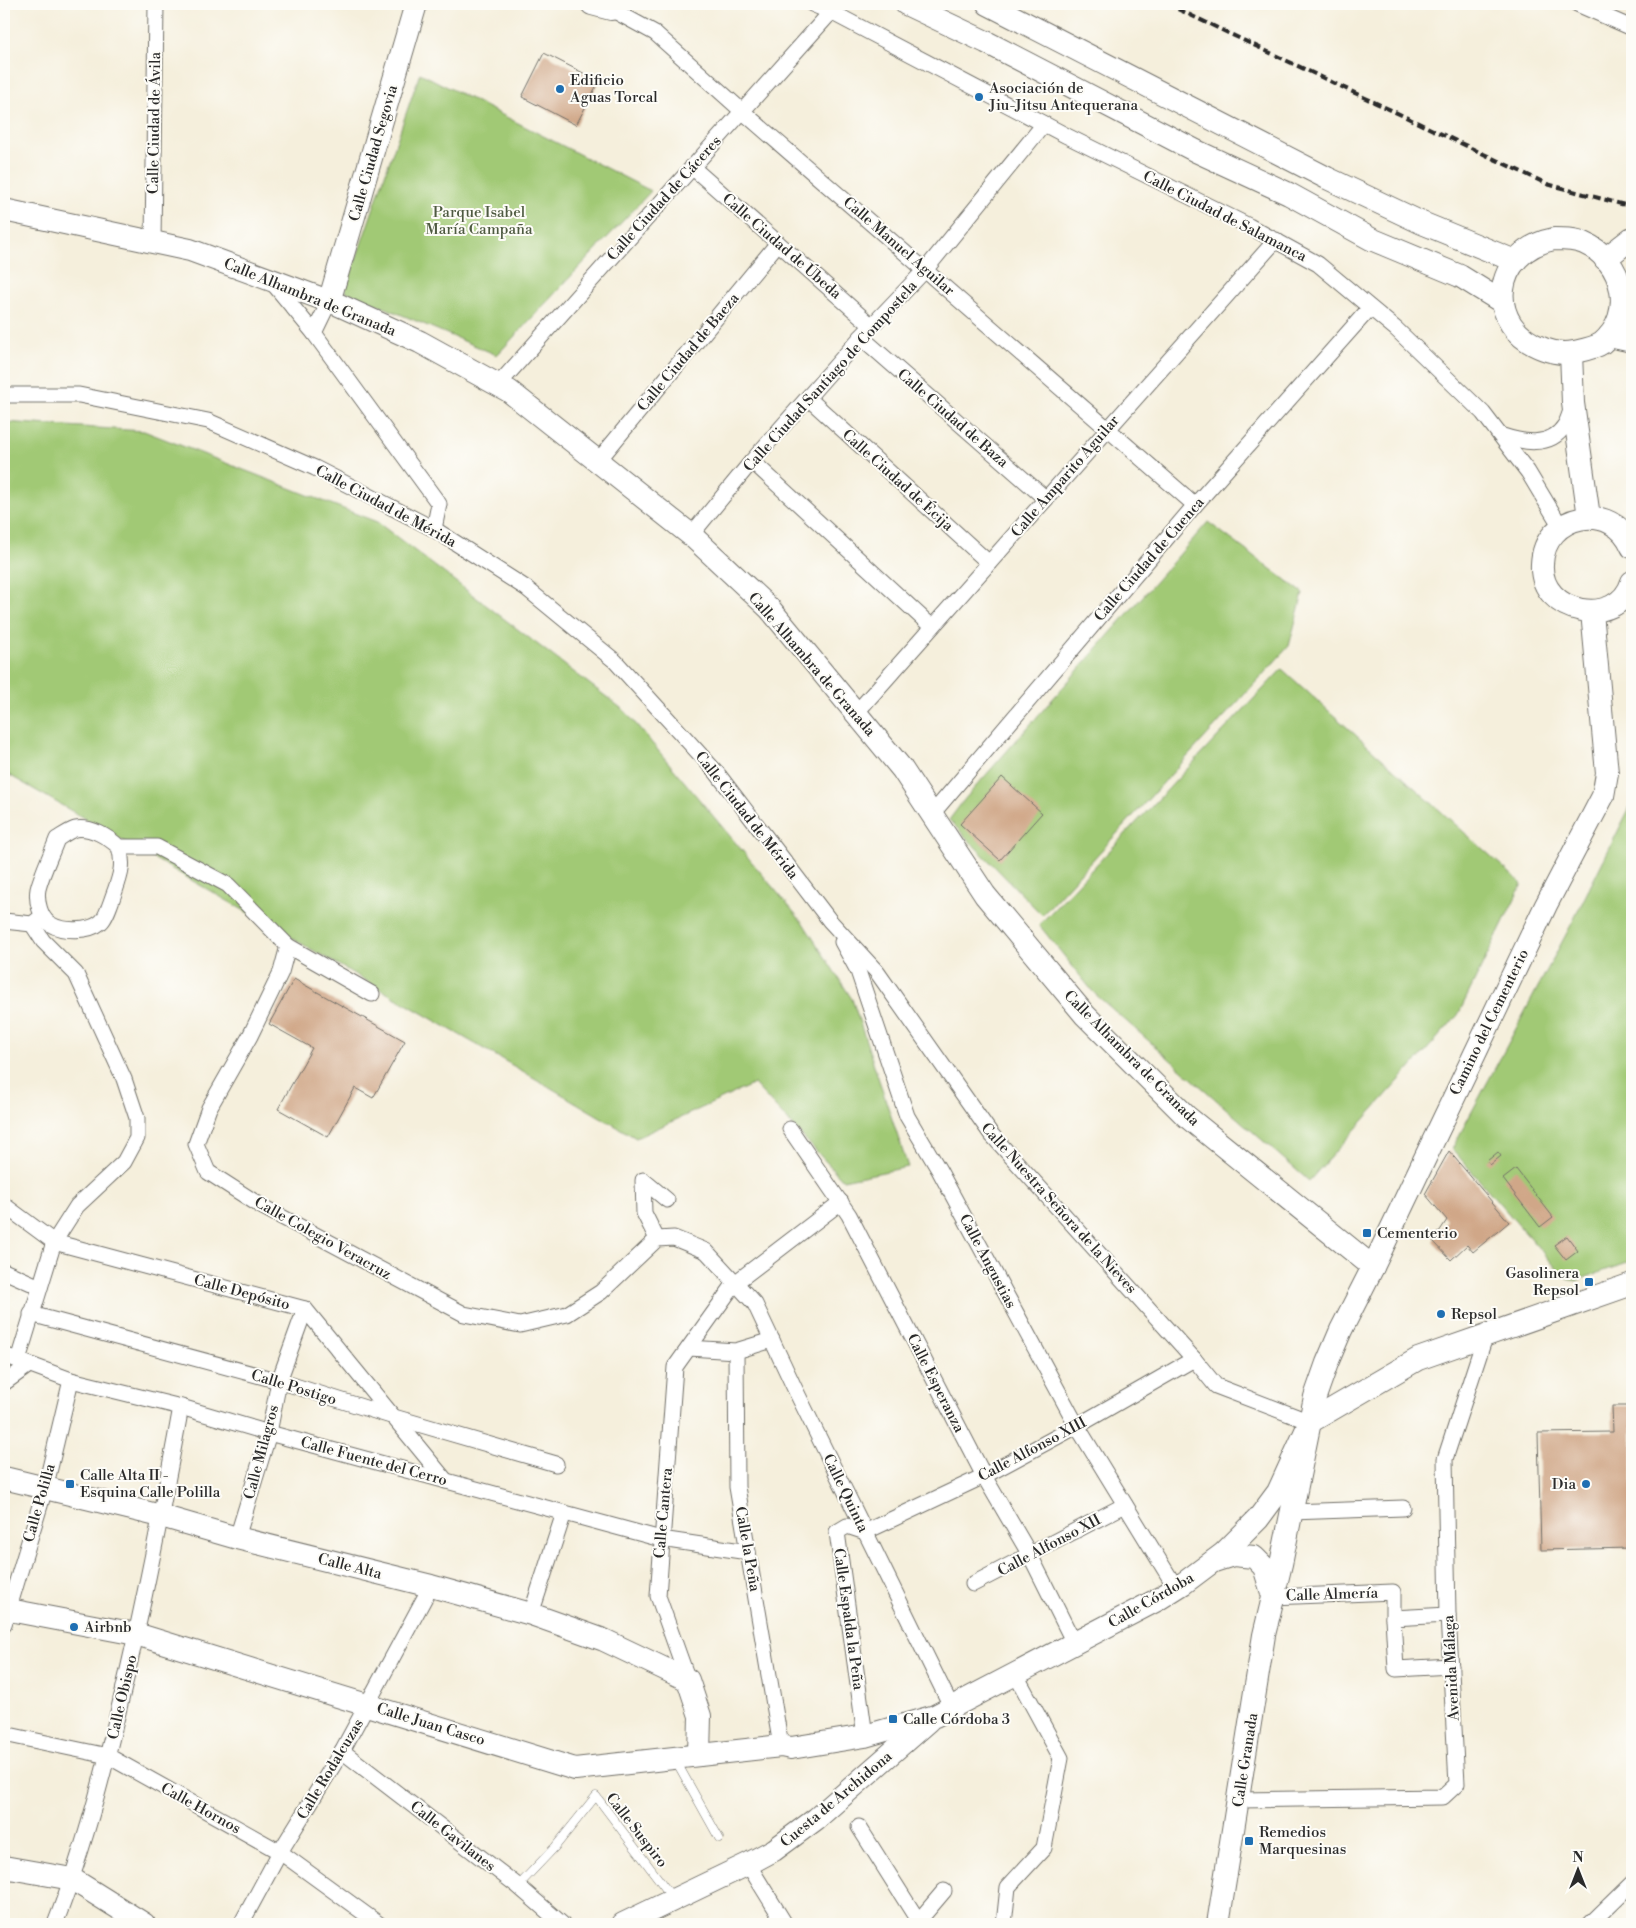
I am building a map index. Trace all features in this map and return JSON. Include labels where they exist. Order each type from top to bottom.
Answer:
[{"type":"street","name":"Calle Ciudad de Ávila","points":[[152,242],[156,4]]},
{"type":"street","name":"Calle Ciudad Segovia","points":[[329,302],[416,4]]},
{"type":"street","name":"Calle Ciudad de Salamanca","points":[[812,4],[831,12],[1044,124],[1276,240],[1318,264],[1396,329],[1483,413],[1528,472],[1561,527]]},
{"type":"street","points":[[906,4],[986,42],[1196,151],[1289,194],[1371,239],[1460,276],[1502,302]]},
{"type":"street","points":[[988,4],[1326,178],[1422,223],[1515,261]]},
{"type":"street","points":[[1577,4],[1632,28]]},
{"type":"street","name":"Calle Manuel Aguilar","points":[[606,5],[655,33],[1195,505]]},
{"type":"street","name":"Calle Ciudad de Cáceres","points":[[498,385],[831,12]]},
{"type":"street","name":"Calle Ciudad Santiago de Compostela","points":[[691,535],[752,461],[861,337],[926,269],[1044,124]]},
{"type":"street","name":"Calle Ciudad de Úbeda","points":[[692,167],[872,326]]},
{"type":"street","name":"Calle Alhambra de Granada","points":[[4,210],[190,250],[329,302],[420,342],[509,391],[691,535],[770,610],[902,769],[985,896],[1085,1016],[1186,1116],[1373,1267]]},
{"type":"street","points":[[1566,239],[1584,243],[1606,259],[1615,270],[1628,296],[1619,320],[1602,343],[1592,348],[1571,353],[1551,352],[1532,345],[1521,337],[1513,327],[1502,302],[1506,275],[1515,261],[1528,248],[1541,242],[1566,239]]},
{"type":"street","points":[[1606,259],[1632,239]]},
{"type":"street","name":"Calle Amparito Aguilar","points":[[856,713],[1276,240]]},
{"type":"street","name":"Calle Ciudad de Baeza","points":[[598,461],[778,243]]},
{"type":"street","points":[[269,279],[314,333],[439,504],[434,529]]},
{"type":"street","points":[[314,333],[329,302]]},
{"type":"street","name":"Calle Ciudad de Cuenca","points":[[932,814],[1195,505],[1370,308]]},
{"type":"street","points":[[1608,336],[1632,341]]},
{"type":"street","name":"Calle Ciudad de Baza","points":[[861,337],[1046,499]]},
{"type":"street","points":[[1571,353],[1573,403],[1589,517]]},
{"type":"street","name":"Calle Ciudad de Mérida","points":[[4,395],[79,395],[208,421],[315,468],[434,529],[526,588],[615,662],[717,773],[830,921]]},
{"type":"street","name":"Calle Ciudad de Écija","points":[[808,398],[989,563]]},
{"type":"street","points":[[1500,435],[1531,443],[1546,440],[1557,435],[1566,425],[1573,403]]},
{"type":"street","points":[[752,461],[932,628]]},
{"type":"street","points":[[1632,547],[1629,540],[1618,528],[1604,520],[1589,517],[1574,520],[1561,527],[1550,537],[1544,551],[1541,566],[1544,581],[1552,594],[1563,604],[1577,610],[1592,612],[1608,608],[1621,599],[1632,582]]},
{"type":"street","name":"Camino del Cementerio","points":[[1310,1422],[1315,1397],[1326,1363],[1340,1330],[1373,1267],[1546,905],[1603,796],[1607,772],[1592,612]]},
{"type":"street","points":[[4,921],[38,920],[61,928],[91,928],[103,921],[122,872],[122,857],[119,847],[109,838],[95,831],[75,830],[57,839],[38,890],[38,920],[42,941],[76,974],[124,1079],[137,1118],[137,1138],[124,1162],[77,1206],[54,1242],[17,1360],[4,1383]]},
{"type":"street","points":[[119,847],[157,847],[228,885],[288,946],[372,994]]},
{"type":"street","name":"Calle Nuestra Señora de la Nieves","points":[[830,921],[877,972],[991,1134],[1194,1359],[1216,1386],[1310,1422]]},
{"type":"street","name":"Calle Angustias","points":[[830,921],[858,971],[907,1116],[939,1170],[1077,1426],[1176,1588]]},
{"type":"street","name":"Calle Colegio Veracruz","points":[[288,946],[281,972],[250,1036],[209,1108],[196,1144],[208,1172],[261,1206],[464,1314],[520,1325],[567,1314],[601,1292],[656,1239]]},
{"type":"street","name":"Calle Esperanza","points":[[790,1128],[849,1215],[984,1476],[1030,1555],[1074,1643]]},
{"type":"street","points":[[667,1200],[643,1180],[644,1213],[656,1239],[674,1238],[706,1252],[735,1283]]},
{"type":"street","name":"Calle Cantera","points":[[698,1755],[700,1716],[658,1596],[675,1367],[735,1283],[841,1202]]},
{"type":"street","name":"Calle Depósito","points":[[4,1205],[54,1242],[305,1309],[446,1481]]},
{"type":"street","points":[[4,1272],[40,1287]]},
{"type":"street","name":"Calle Quinta","points":[[735,1283],[755,1304],[865,1532],[944,1712]]},
{"type":"street","points":[[1310,1422],[1418,1359],[1632,1284]]},
{"type":"street","name":"Calle Milagros","points":[[237,1538],[269,1433],[279,1381],[305,1309]]},
{"type":"street","name":"Calle Postigo","points":[[31,1314],[279,1381],[556,1464]]},
{"type":"street","name":"Avenida Málaga","points":[[1238,1800],[1443,1797],[1457,1784],[1448,1615],[1445,1459],[1486,1334]]},
{"type":"street","points":[[689,1348],[736,1351],[772,1340]]},
{"type":"street","name":"Calle la Peña","points":[[736,1351],[737,1487],[781,1746]]},
{"type":"street","name":"Calle Alfonso XIII","points":[[865,1532],[984,1476],[1077,1426],[1194,1359]]},
{"type":"street","name":"Calle Fuente del Cerro","points":[[17,1360],[71,1380],[181,1407],[269,1433],[661,1539],[748,1552]]},
{"type":"street","name":"Calle Polilla","points":[[5,1614],[45,1489],[71,1380]]},
{"type":"street","name":"Calle Obispo","points":[[55,1924],[72,1879],[108,1756],[161,1516],[181,1407]]},
{"type":"street","name":"Calle Granada","points":[[1218,1924],[1264,1635],[1310,1422]]},
{"type":"street","name":"Calle Córdoba","points":[[944,1712],[1157,1600],[1224,1553],[1269,1506],[1278,1492],[1310,1422]]},
{"type":"street","name":"Calle Alta","points":[[4,1478],[161,1516],[237,1538],[431,1586],[531,1614],[604,1640],[688,1680]]},
{"type":"street","name":"Calle Alfonso XII","points":[[974,1584],[1125,1505]]},
{"type":"street","points":[[1291,1512],[1403,1508]]},
{"type":"street","points":[[531,1614],[564,1513]]},
{"type":"street","name":"Calle Espalda la Peña","points":[[865,1532],[847,1526],[837,1532],[865,1736]]},
{"type":"street","points":[[1212,1562],[1233,1555],[1254,1557],[1264,1567],[1273,1597]]},
{"type":"street","name":"Calle Rodalcuzas","points":[[241,1924],[280,1852],[342,1751],[431,1586]]},
{"type":"street","name":"Calle Almería","points":[[1273,1597],[1393,1592],[1393,1618]]},
{"type":"street","name":"Calle Juan Casco","points":[[5,1614],[136,1634],[575,1769],[781,1746],[792,1748],[865,1736],[944,1712]]},
{"type":"street","points":[[1448,1615],[1393,1618],[1396,1668],[1451,1666]]},
{"type":"street","points":[[1004,1924],[1008,1886],[1044,1848],[1061,1758],[1016,1675]]},
{"type":"street","name":"Cuesta de Archidona","points":[[623,1924],[774,1850],[816,1818],[944,1712]]},
{"type":"street","name":"Calle Hornos","points":[[4,1734],[108,1756],[280,1852],[379,1924]]},
{"type":"street","points":[[865,1736],[873,1740],[875,1748],[868,1774]]},
{"type":"street","name":"Calle Gavilanes","points":[[342,1751],[518,1886],[562,1924]]},
{"type":"street","points":[[859,1827],[917,1923],[944,1891]]},
{"type":"street","points":[[748,1864],[785,1924]]},
{"type":"street","points":[[4,1867],[72,1879],[144,1924]]},
{"type":"street","points":[[1590,1924],[1632,1883]]},
{"type":"lane","points":[[674,1758],[719,1838]]},
{"type":"lane","name":"Calle Suspiro","points":[[518,1886],[555,1847],[596,1796],[674,1900]]},
{"type":"green space","name":"Parque Isabel María Campaña","points":[[420,73],[651,191],[497,355],[345,291]]},
{"type":"green space","points":[[4,422],[144,431],[377,522],[625,711],[803,923],[852,999],[908,1167],[843,1180],[754,1084],[636,1138],[4,772]]},
{"type":"green space","points":[[1208,522],[1303,593],[1289,646],[1042,915],[949,820],[964,800]]},
{"type":"green space","points":[[1282,669],[1522,884],[1458,1015],[1309,1181],[1094,993],[1039,925]]},
{"type":"green space","points":[[1632,803],[1632,1261],[1578,1280],[1565,1278],[1452,1149],[1571,925]]},
{"type":"building","name":"Edificio Aguas Torcal","points":[[544,53],[599,81],[576,125],[522,97]]},
{"type":"building","points":[[1002,777],[1042,813],[1000,860],[960,824]]},
{"type":"building","points":[[294,979],[405,1041],[373,1098],[355,1088],[328,1137],[278,1109],[312,1048],[269,1024]]},
{"type":"building","points":[[1449,1151],[1509,1222],[1473,1252],[1467,1245],[1451,1260],[1433,1241],[1447,1220],[1425,1194]]},
{"type":"building","points":[[1498,1152],[1501,1156],[1490,1165],[1487,1161]]},
{"type":"building","points":[[1516,1169],[1553,1217],[1540,1227],[1503,1179]]},
{"type":"building","points":[[1567,1236],[1578,1251],[1566,1260],[1554,1245]]},
{"type":"building","name":"Dia","points":[[1612,1406],[1632,1406],[1632,1548],[1541,1550],[1538,1433],[1613,1432]]},
{"type":"railway","points":[[1167,4],[1547,184],[1632,207]]},
{"type":"place","name":"Edificio Aguas Torcal","points":[[560,89]]},
{"type":"place","name":"Asociación de Jiu-Jitsu Antequerana","points":[[979,97]]},
{"type":"place","name":"Cementerio","points":[[1367,1233]]},
{"type":"place","name":"Gasolinera Repsol","points":[[1589,1282]]},
{"type":"place","name":"Repsol","points":[[1441,1314]]},
{"type":"place","name":"Calle Alta II - Esquina Calle Polilla","points":[[70,1484]]},
{"type":"place","name":"Dia","points":[[1586,1484]]},
{"type":"place","name":"Airbnb","points":[[74,1627]]},
{"type":"place","name":"Calle Córdoba 3","points":[[893,1719]]},
{"type":"place","name":"Remedios Marquesinas","points":[[1249,1841]]}]
